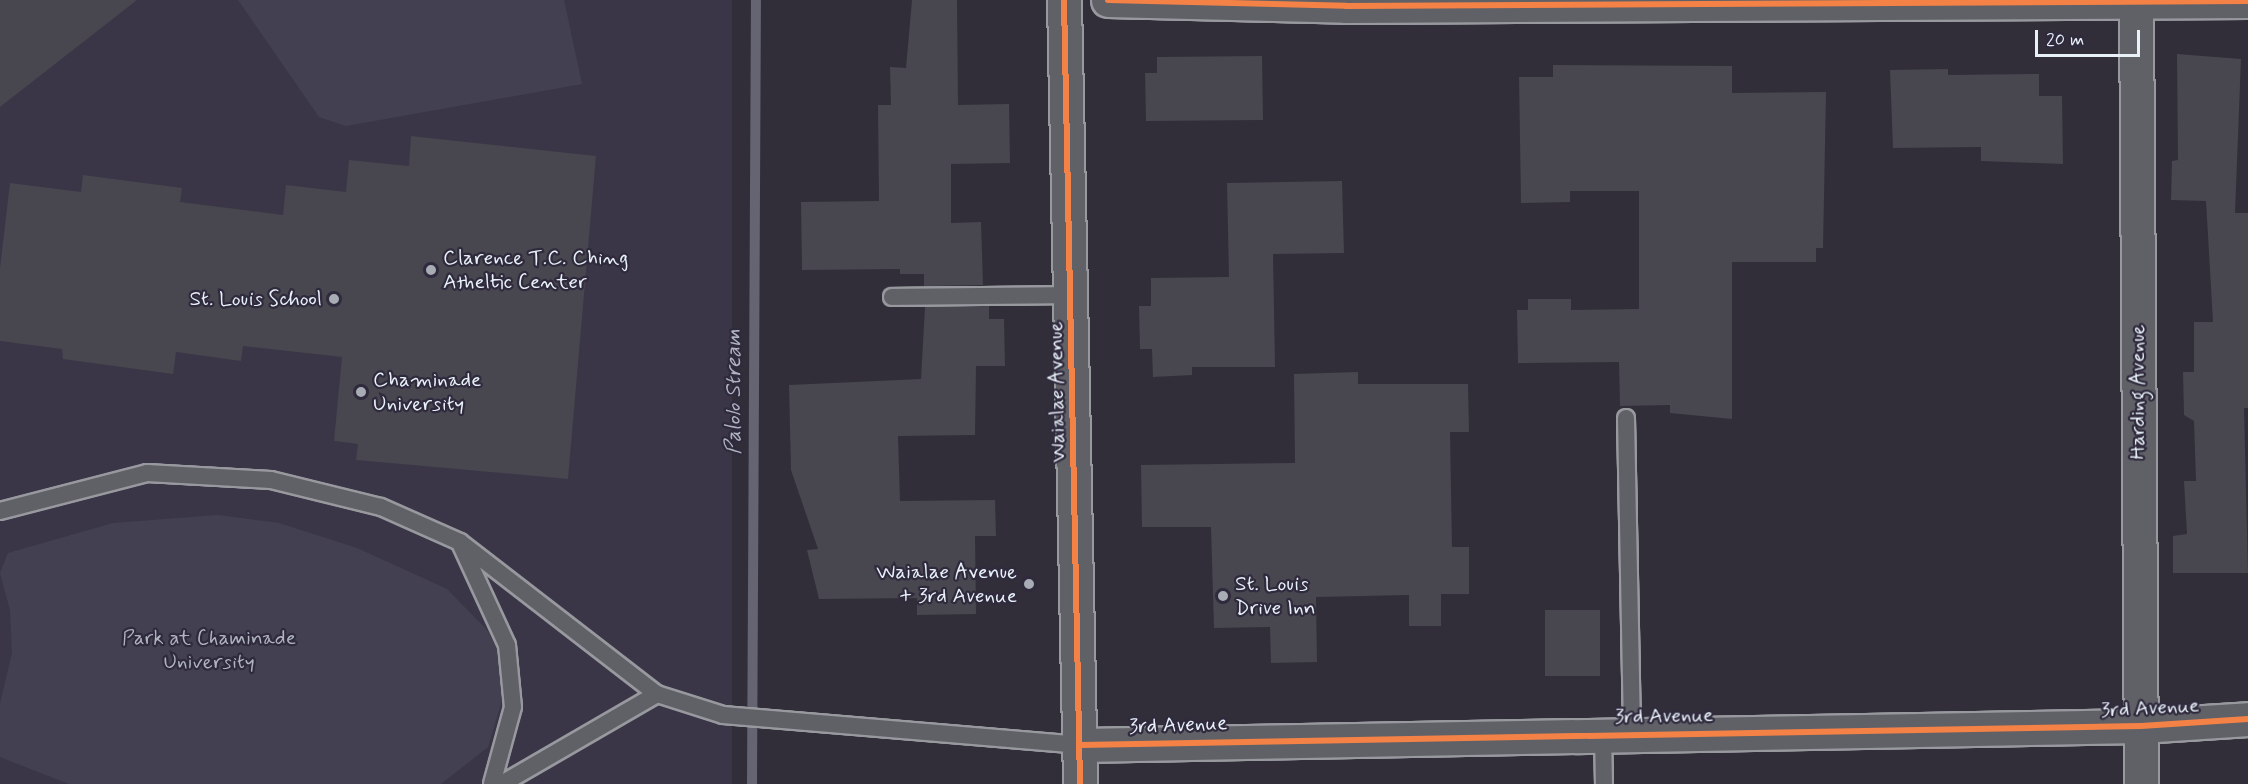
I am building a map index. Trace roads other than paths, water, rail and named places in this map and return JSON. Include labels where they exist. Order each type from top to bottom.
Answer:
[{"type":"street","name":"Waialae Avenue","points":[[1064,0],[1080,784]]},
{"type":"street","points":[[1108,0],[1346,6],[2248,1]]},
{"type":"street","name":"Harding Avenue","points":[[2136,1],[2141,784]]},
{"type":"street","name":"3rd Avenue","points":[[1081,745],[1617,733],[2141,726],[2248,719]]},
{"type":"lane","points":[[892,297],[1071,294]]},
{"type":"lane","points":[[1604,784],[1617,733],[1626,418]]},
{"type":"lane","points":[[0,511],[147,473],[271,480],[381,507],[460,542],[657,694],[723,716],[841,729],[1081,745]]},
{"type":"lane","points":[[460,542],[507,645],[513,707],[492,784]]},
{"type":"lane","points":[[502,784],[657,694]]},
{"type":"waterway","name":"Palolo Stream","points":[[752,784],[756,0]]},
{"type":"place","name":"Clarence T.C. Ching Atheltic Center","points":[[431,270]]},
{"type":"place","name":"St. Louis School","points":[[334,299]]},
{"type":"place","name":"Chaminade University","points":[[361,392]]},
{"type":"place","name":"Waialae Avenue + 3rd Avenue","points":[[1029,584]]},
{"type":"place","name":"St. Louis Drive Inn","points":[[1223,596]]},
{"type":"park label","name":"Park at Chaminade University","points":[[209,650]]}]
